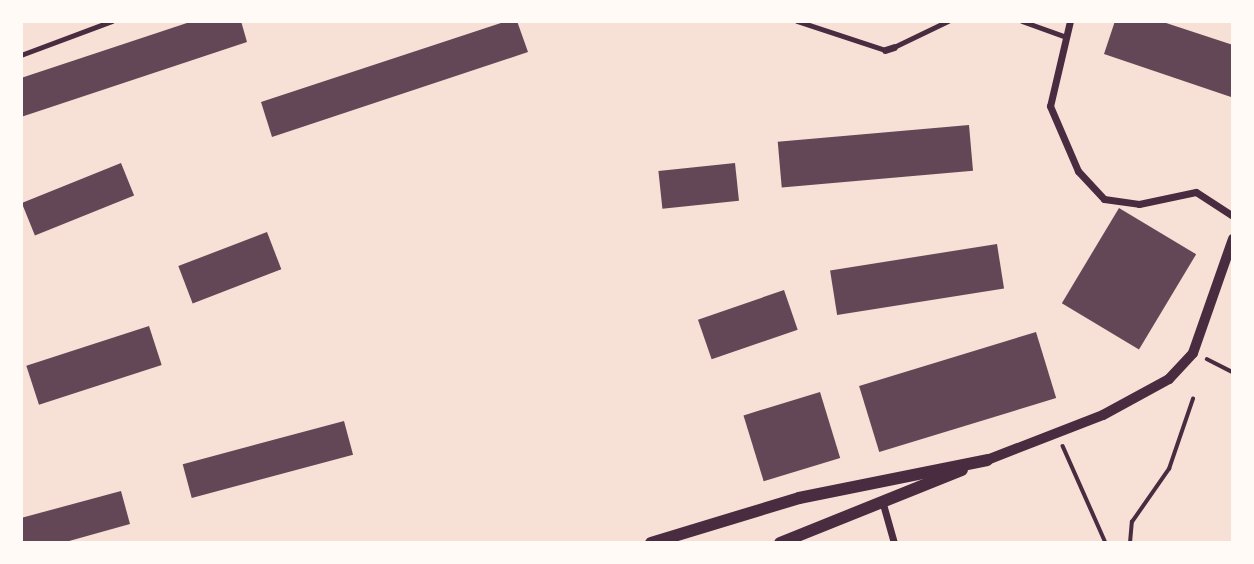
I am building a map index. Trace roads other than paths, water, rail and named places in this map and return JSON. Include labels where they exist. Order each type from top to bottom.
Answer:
[{"type":"main road","points":[[780,543],[883,504],[987,460]]},
{"type":"main road","points":[[651,543],[799,498],[987,460]]},
{"type":"street","points":[[1070,21],[1064,36],[1050,106],[1079,171],[1104,199],[1139,204],[1196,191],[1233,216]]},
{"type":"street","points":[[987,460],[1058,433],[1169,379],[1193,353],[1233,239]]},
{"type":"street","points":[[883,504],[894,543]]},
{"type":"lane","points":[[21,55],[112,21]]},
{"type":"lane","points":[[797,21],[889,48],[948,21]]},
{"type":"lane","points":[[1022,21],[1064,36]]}]
